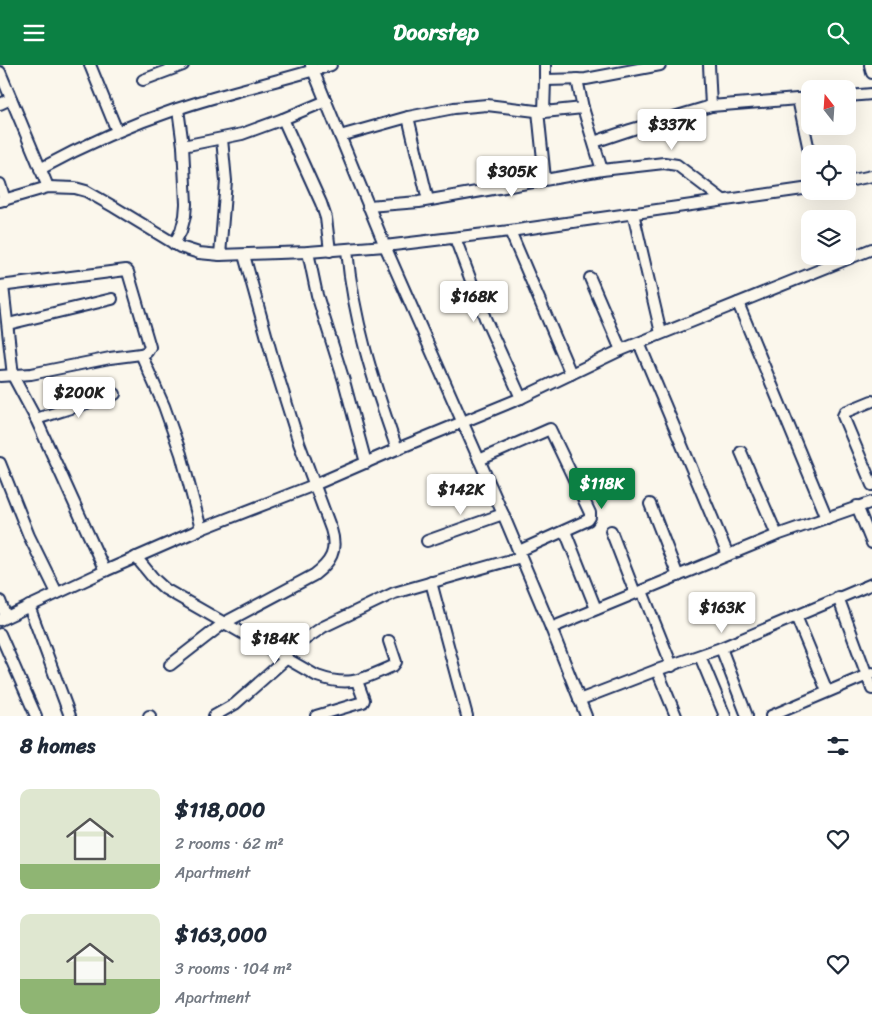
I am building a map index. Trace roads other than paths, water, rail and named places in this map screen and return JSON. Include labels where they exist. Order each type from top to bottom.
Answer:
[{"type":"street","points":[[90,65],[117,131]]},
{"type":"street","points":[[143,80],[169,67],[183,65]]},
{"type":"street","points":[[40,169],[117,131],[178,109],[312,68],[331,65]]},
{"type":"street","points":[[545,65],[541,111],[546,179]]},
{"type":"street","points":[[545,80],[610,75],[660,65]]},
{"type":"street","points":[[709,65],[711,106]]},
{"type":"street","points":[[870,65],[872,73]]},
{"type":"street","points":[[312,68],[385,246],[520,554],[584,715]]},
{"type":"street","points":[[0,72],[48,187]]},
{"type":"street","points":[[577,79],[583,109],[602,170]]},
{"type":"street","points":[[856,96],[872,95]]},
{"type":"street","points":[[0,104],[11,99]]},
{"type":"street","points":[[798,99],[808,145]]},
{"type":"street","points":[[594,142],[711,106],[801,99]]},
{"type":"street","points":[[183,146],[242,134],[326,101]]},
{"type":"street","points":[[340,136],[408,117],[454,108],[487,105],[541,111],[583,109]]},
{"type":"street","points":[[174,244],[181,231],[185,217],[183,146],[178,109]]},
{"type":"street","points":[[408,117],[428,200]]},
{"type":"street","points":[[283,119],[321,203],[326,218],[330,251]]},
{"type":"street","points":[[220,255],[226,181],[222,139]]},
{"type":"street","points":[[368,206],[428,200],[602,170],[664,163],[677,165],[723,200]]},
{"type":"street","points":[[856,179],[872,176]]},
{"type":"street","points":[[0,184],[2,200],[48,187],[74,188],[86,191],[174,244],[199,253],[220,255],[330,251],[385,246],[510,231],[801,189]]},
{"type":"street","points":[[634,213],[662,333]]},
{"type":"street","points":[[510,231],[571,375]]},
{"type":"street","points":[[454,238],[485,318],[521,398]]},
{"type":"street","points":[[0,601],[3,619],[201,529],[314,485],[521,398],[620,350],[872,249]]},
{"type":"street","points":[[347,250],[350,278],[367,358],[397,449]]},
{"type":"street","points":[[308,252],[317,295],[344,381],[366,463]]},
{"type":"street","points":[[170,665],[224,623],[314,575],[324,567],[333,554],[334,540],[299,443],[274,363],[244,255]]},
{"type":"street","points":[[0,376],[13,376],[32,374],[147,352],[150,347],[128,272],[126,270],[1,286],[8,324],[13,376],[36,419],[105,571]]},
{"type":"street","points":[[590,278],[620,350]]},
{"type":"street","points":[[8,324],[112,299]]},
{"type":"street","points":[[738,303],[827,518]]},
{"type":"street","points":[[639,343],[728,555]]},
{"type":"street","points":[[142,354],[176,439],[201,529]]},
{"type":"street","points":[[36,419],[115,394]]},
{"type":"street","points":[[872,401],[845,412],[843,416],[872,485]]},
{"type":"street","points":[[214,716],[240,700],[284,657],[323,627],[394,593],[520,554],[588,520],[590,517],[552,430],[549,429],[479,460]]},
{"type":"street","points":[[741,452],[778,535]]},
{"type":"street","points":[[0,463],[30,536],[57,593]]},
{"type":"street","points":[[551,628],[778,535],[872,501]]},
{"type":"street","points":[[650,504],[678,576]]},
{"type":"street","points":[[857,506],[872,543]]},
{"type":"street","points":[[427,541],[503,514]]},
{"type":"street","points":[[564,531],[596,609]]},
{"type":"street","points":[[611,531],[672,666]]},
{"type":"street","points":[[136,557],[165,589],[317,676],[330,681],[343,683],[357,681],[395,664],[389,641]]},
{"type":"street","points":[[431,582],[467,716]]},
{"type":"street","points":[[579,700],[721,648],[872,584]]},
{"type":"street","points":[[838,597],[869,674],[872,689]]},
{"type":"street","points":[[29,606],[70,716]]},
{"type":"street","points":[[796,616],[827,691]]},
{"type":"street","points":[[0,634],[36,716]]},
{"type":"street","points":[[721,648],[747,716]]},
{"type":"street","points":[[700,656],[725,716]]},
{"type":"street","points":[[657,670],[676,716]]},
{"type":"street","points":[[772,716],[869,674]]},
{"type":"street","points":[[316,716],[363,702],[364,700],[357,681]]}]
